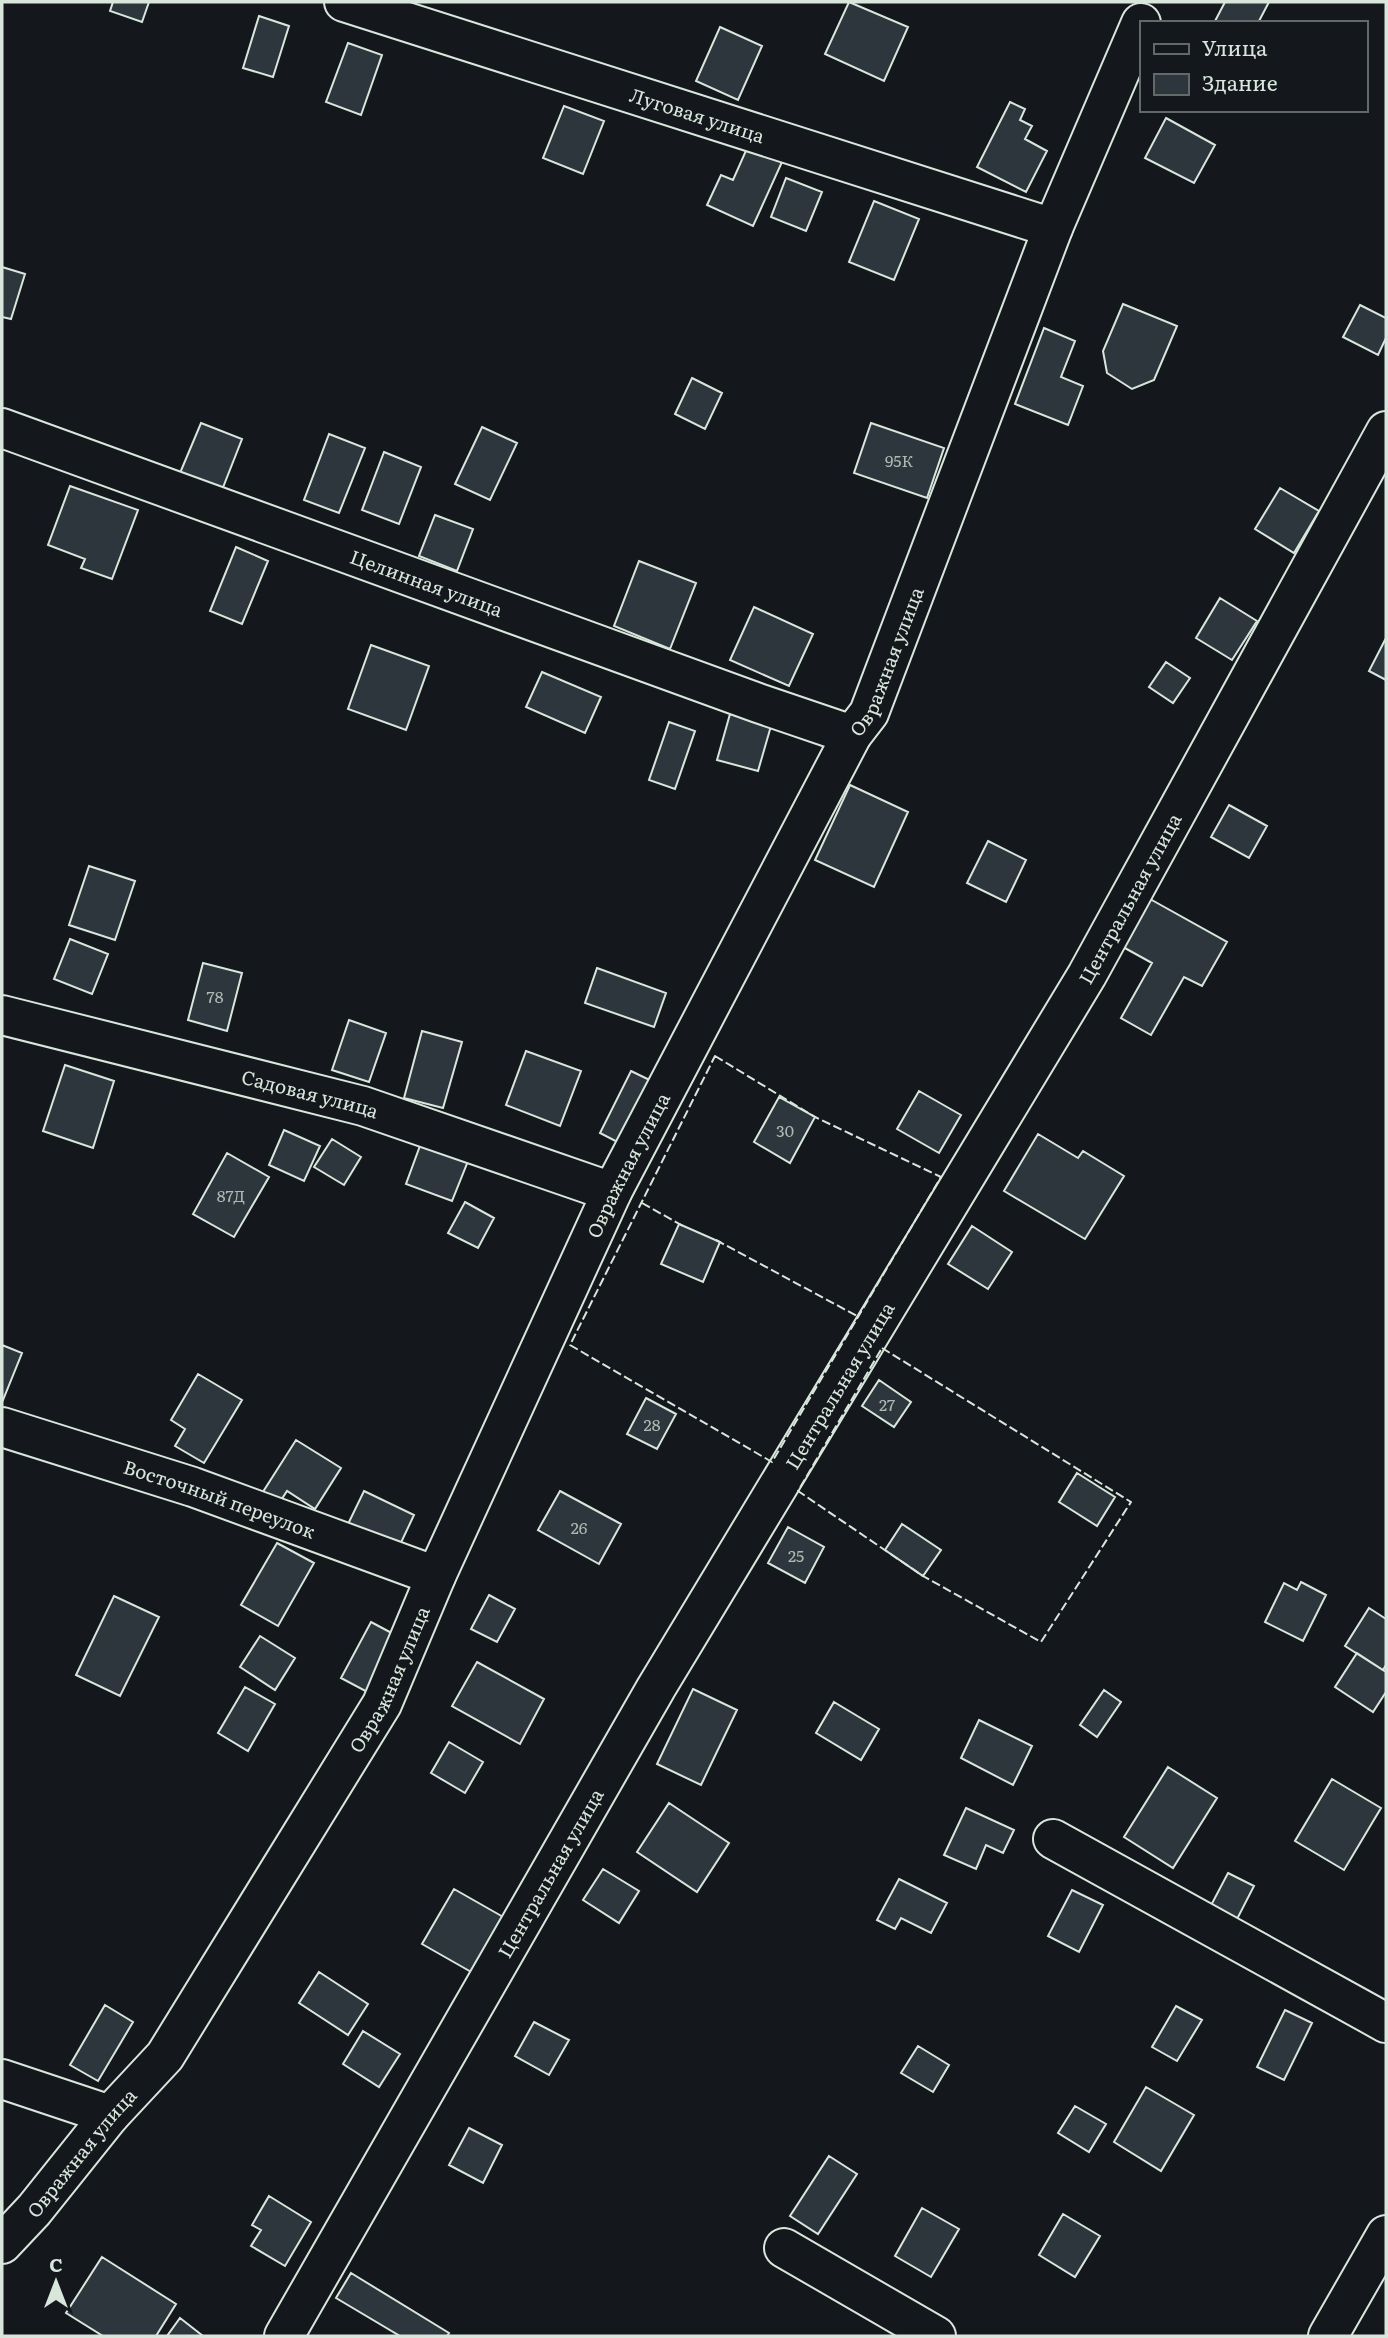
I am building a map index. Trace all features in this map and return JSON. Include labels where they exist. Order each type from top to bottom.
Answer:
[{"type":"street","name":"Луговая улица","points":[[344,2],[1053,228]]},
{"type":"street","name":"Овражная улица","points":[[1142,21],[1150,2]]},
{"type":"street","name":"Овражная улица","points":[[2,2244],[34,2210],[110,2115],[165,2056],[382,1704],[436,1576],[612,1192],[852,735],[869,713],[1053,228],[1140,25]]},
{"type":"street","name":"Целинная улица","points":[[2,428],[852,735]]},
{"type":"street","name":"Центральная улица","points":[[284,2336],[656,1688],[1087,975],[1386,431]]},
{"type":"street","name":"Садовая улица","points":[[2,1015],[363,1106],[612,1192]]},
{"type":"street","name":"Восточный переулок","points":[[2,1427],[193,1487],[436,1576]]},
{"type":"street","points":[[1053,1839],[1386,2023]]},
{"type":"street","points":[[2,2079],[110,2115]]},
{"type":"street","points":[[1328,2336],[1386,2235]]},
{"type":"street","points":[[784,2248],[936,2336]]},
{"type":"building","points":[[113,2],[149,2],[142,22],[110,11]]},
{"type":"building","points":[[849,2],[908,27],[884,81],[825,54]]},
{"type":"building","points":[[1225,2],[1269,2],[1259,21],[1215,21]]},
{"type":"building","points":[[259,16],[289,26],[273,77],[243,68]]},
{"type":"building","points":[[720,27],[762,46],[738,100],[696,81]]},
{"type":"building","points":[[348,43],[382,55],[361,115],[326,102]]},
{"type":"building","points":[[1010,102],[1025,109],[1020,120],[1032,126],[1025,139],[1047,151],[1026,192],[977,167]]},
{"type":"building","points":[[564,106],[604,121],[583,174],[543,158]]},
{"type":"building","points":[[1166,118],[1215,145],[1194,183],[1145,158]]},
{"type":"building","points":[[748,146],[782,162],[753,226],[707,205],[721,175],[733,180]]},
{"type":"building","points":[[786,178],[822,192],[806,231],[771,217]]},
{"type":"building","points":[[874,201],[919,219],[894,280],[849,262]]},
{"type":"building","points":[[2,267],[25,274],[11,319],[2,317]]},
{"type":"building","points":[[1123,304],[1177,326],[1154,380],[1132,389],[1107,373],[1103,351]]},
{"type":"building","points":[[1360,305],[1386,318],[1386,338],[1378,355],[1343,337]]},
{"type":"building","points":[[1044,328],[1075,341],[1061,377],[1083,386],[1068,425],[1015,404]]},
{"type":"building","points":[[692,378],[722,393],[705,429],[675,414]]},
{"type":"building","points":[[201,423],[242,439],[222,490],[180,473]]},
{"type":"building","points":[[871,423],[944,448],[927,498],[854,473]]},
{"type":"building","points":[[482,427],[517,443],[490,500],[455,484]]},
{"type":"building","points":[[329,434],[365,448],[339,513],[304,500]]},
{"type":"building","points":[[384,452],[421,467],[399,524],[362,510]]},
{"type":"building","points":[[70,486],[138,510],[112,579],[81,568],[85,559],[48,545]]},
{"type":"building","points":[[1280,488],[1319,511],[1294,553],[1255,529]]},
{"type":"building","points":[[435,515],[473,529],[457,571],[419,556]]},
{"type":"building","points":[[236,547],[268,561],[242,624],[210,611]]},
{"type":"building","points":[[639,561],[696,583],[670,649],[614,626]]},
{"type":"building","points":[[1220,598],[1257,621],[1232,660],[1196,638]]},
{"type":"building","points":[[754,607],[813,634],[789,686],[730,660]]},
{"type":"building","points":[[1386,638],[1386,680],[1369,671]]},
{"type":"building","points":[[371,645],[429,666],[406,730],[348,709]]},
{"type":"building","points":[[1166,662],[1190,678],[1173,703],[1149,687]]},
{"type":"building","points":[[542,672],[601,697],[585,733],[526,707]]},
{"type":"building","points":[[730,714],[771,726],[758,771],[717,760]]},
{"type":"building","points":[[669,722],[695,731],[675,789],[649,780]]},
{"type":"building","points":[[850,785],[908,812],[874,887],[815,860]]},
{"type":"building","points":[[1229,805],[1267,826],[1249,858],[1211,837]]},
{"type":"building","points":[[988,841],[1026,860],[1006,902],[967,883]]},
{"type":"building","points":[[89,866],[135,881],[115,940],[69,925]]},
{"type":"building","points":[[1150,899],[1227,942],[1202,986],[1184,977],[1151,1035],[1121,1018],[1152,963],[1123,947]]},
{"type":"building","points":[[70,939],[108,954],[92,994],[54,979]]},
{"type":"building","points":[[203,963],[242,973],[227,1031],[188,1020]]},
{"type":"building","points":[[597,968],[666,993],[654,1027],[585,1003]]},
{"type":"building","points":[[349,1020],[386,1033],[369,1082],[332,1070]]},
{"type":"building","points":[[422,1031],[462,1042],[443,1108],[404,1098]]},
{"type":"building","points":[[526,1051],[581,1071],[560,1126],[506,1105]]},
{"type":"building","points":[[65,1065],[114,1081],[93,1148],[43,1131]]},
{"type":"building","points":[[631,1071],[660,1085],[629,1148],[600,1133]]},
{"type":"building","points":[[919,1091],[961,1115],[939,1153],[897,1129]]},
{"type":"building","points":[[779,1097],[815,1117],[790,1163],[754,1142]]},
{"type":"building","points":[[284,1130],[320,1146],[304,1181],[269,1165]]},
{"type":"building","points":[[1038,1134],[1078,1158],[1083,1151],[1124,1176],[1085,1239],[1004,1191]]},
{"type":"building","points":[[332,1139],[361,1157],[344,1185],[314,1167]]},
{"type":"building","points":[[421,1143],[468,1161],[452,1201],[406,1184]]},
{"type":"building","points":[[227,1153],[269,1177],[234,1237],[193,1214]]},
{"type":"building","points":[[465,1202],[494,1218],[478,1248],[448,1233]]},
{"type":"building","points":[[679,1224],[720,1242],[703,1282],[661,1264]]},
{"type":"building","points":[[972,1226],[1012,1252],[988,1289],[948,1264]]},
{"type":"building","points":[[2,1345],[22,1353],[3,1400],[2,1399]]},
{"type":"building","points":[[198,1374],[242,1400],[204,1463],[175,1446],[185,1429],[171,1420]]},
{"type":"building","points":[[879,1380],[911,1402],[894,1427],[862,1406]]},
{"type":"building","points":[[646,1398],[676,1414],[657,1449],[627,1434]]},
{"type":"building","points":[[296,1440],[341,1468],[315,1509],[287,1491],[278,1505],[261,1495]]},
{"type":"building","points":[[1077,1473],[1115,1497],[1097,1526],[1059,1502]]},
{"type":"building","points":[[364,1491],[414,1515],[398,1549],[348,1524]]},
{"type":"building","points":[[560,1491],[621,1524],[599,1564],[538,1530]]},
{"type":"building","points":[[902,1524],[941,1550],[923,1576],[885,1550]]},
{"type":"building","points":[[788,1527],[824,1547],[805,1583],[768,1563]]},
{"type":"building","points":[[277,1543],[314,1563],[278,1626],[241,1605]]},
{"type":"building","points":[[1301,1582],[1326,1595],[1303,1641],[1265,1622],[1284,1583],[1297,1590]]},
{"type":"building","points":[[489,1595],[515,1609],[497,1642],[471,1629]]},
{"type":"building","points":[[114,1596],[159,1617],[120,1696],[76,1675]]},
{"type":"building","points":[[1369,1608],[1386,1619],[1386,1665],[1383,1670],[1345,1646]]},
{"type":"building","points":[[371,1622],[401,1638],[371,1694],[341,1678]]},
{"type":"building","points":[[260,1636],[295,1658],[275,1690],[240,1667]]},
{"type":"building","points":[[1357,1653],[1386,1672],[1386,1692],[1373,1712],[1335,1687]]},
{"type":"building","points":[[477,1662],[544,1699],[520,1744],[452,1706]]},
{"type":"building","points":[[245,1687],[275,1704],[248,1751],[218,1733]]},
{"type":"building","points":[[693,1689],[737,1710],[701,1785],[657,1764]]},
{"type":"building","points":[[1104,1690],[1121,1702],[1097,1737],[1080,1725]]},
{"type":"building","points":[[834,1702],[879,1729],[861,1760],[816,1733]]},
{"type":"building","points":[[979,1720],[1032,1746],[1013,1785],[961,1758]]},
{"type":"building","points":[[449,1742],[483,1762],[465,1793],[431,1773]]},
{"type":"building","points":[[1168,1767],[1217,1798],[1173,1868],[1124,1837]]},
{"type":"building","points":[[1332,1779],[1381,1808],[1344,1870],[1295,1841]]},
{"type":"building","points":[[669,1803],[729,1843],[697,1892],[637,1852]]},
{"type":"building","points":[[966,1808],[1014,1830],[1003,1853],[986,1845],[976,1869],[944,1855]]},
{"type":"building","points":[[603,1869],[639,1891],[619,1923],[583,1900]]},
{"type":"building","points":[[1228,1873],[1254,1886],[1234,1925],[1208,1911]]},
{"type":"building","points":[[899,1879],[947,1903],[931,1933],[901,1918],[895,1929],[877,1920]]},
{"type":"building","points":[[454,1889],[505,1918],[473,1973],[422,1944]]},
{"type":"building","points":[[1072,1890],[1103,1905],[1079,1952],[1048,1936]]},
{"type":"building","points":[[319,1972],[368,2004],[348,2035],[299,2003]]},
{"type":"building","points":[[105,2005],[133,2022],[98,2081],[70,2065]]},
{"type":"building","points":[[1176,2006],[1202,2020],[1177,2061],[1152,2047]]},
{"type":"building","points":[[1285,2010],[1312,2023],[1284,2080],[1257,2067]]},
{"type":"building","points":[[534,2022],[569,2040],[549,2075],[515,2056]]},
{"type":"building","points":[[363,2031],[400,2054],[379,2087],[343,2064]]},
{"type":"building","points":[[918,2046],[949,2065],[933,2092],[901,2073]]},
{"type":"building","points":[[1146,2087],[1194,2115],[1161,2171],[1114,2142]]},
{"type":"building","points":[[1075,2106],[1106,2124],[1089,2152],[1058,2133]]},
{"type":"building","points":[[469,2128],[502,2145],[483,2183],[449,2165]]},
{"type":"building","points":[[829,2156],[857,2174],[818,2234],[790,2216]]},
{"type":"building","points":[[269,2196],[311,2222],[285,2266],[251,2246],[261,2230],[252,2225]]},
{"type":"building","points":[[922,2208],[959,2229],[931,2277],[895,2256]]},
{"type":"building","points":[[1063,2214],[1100,2236],[1075,2277],[1039,2255]]},
{"type":"building","points":[[102,2257],[176,2304],[156,2336],[103,2336],[66,2313]]},
{"type":"building","points":[[351,2273],[449,2333],[447,2336],[400,2336],[336,2298]]},
{"type":"building","points":[[180,2318],[203,2336],[167,2336]]},
{"type":"fence","points":[[715,1056],[815,1117],[941,1177],[772,1462],[570,1345],[715,1056]]},
{"type":"fence","points":[[642,1203],[683,1226]]},
{"type":"fence","points":[[716,1240],[857,1316]]},
{"type":"fence","points":[[882,1348],[1131,1502],[1041,1642],[923,1576],[798,1491],[882,1348]]}]
